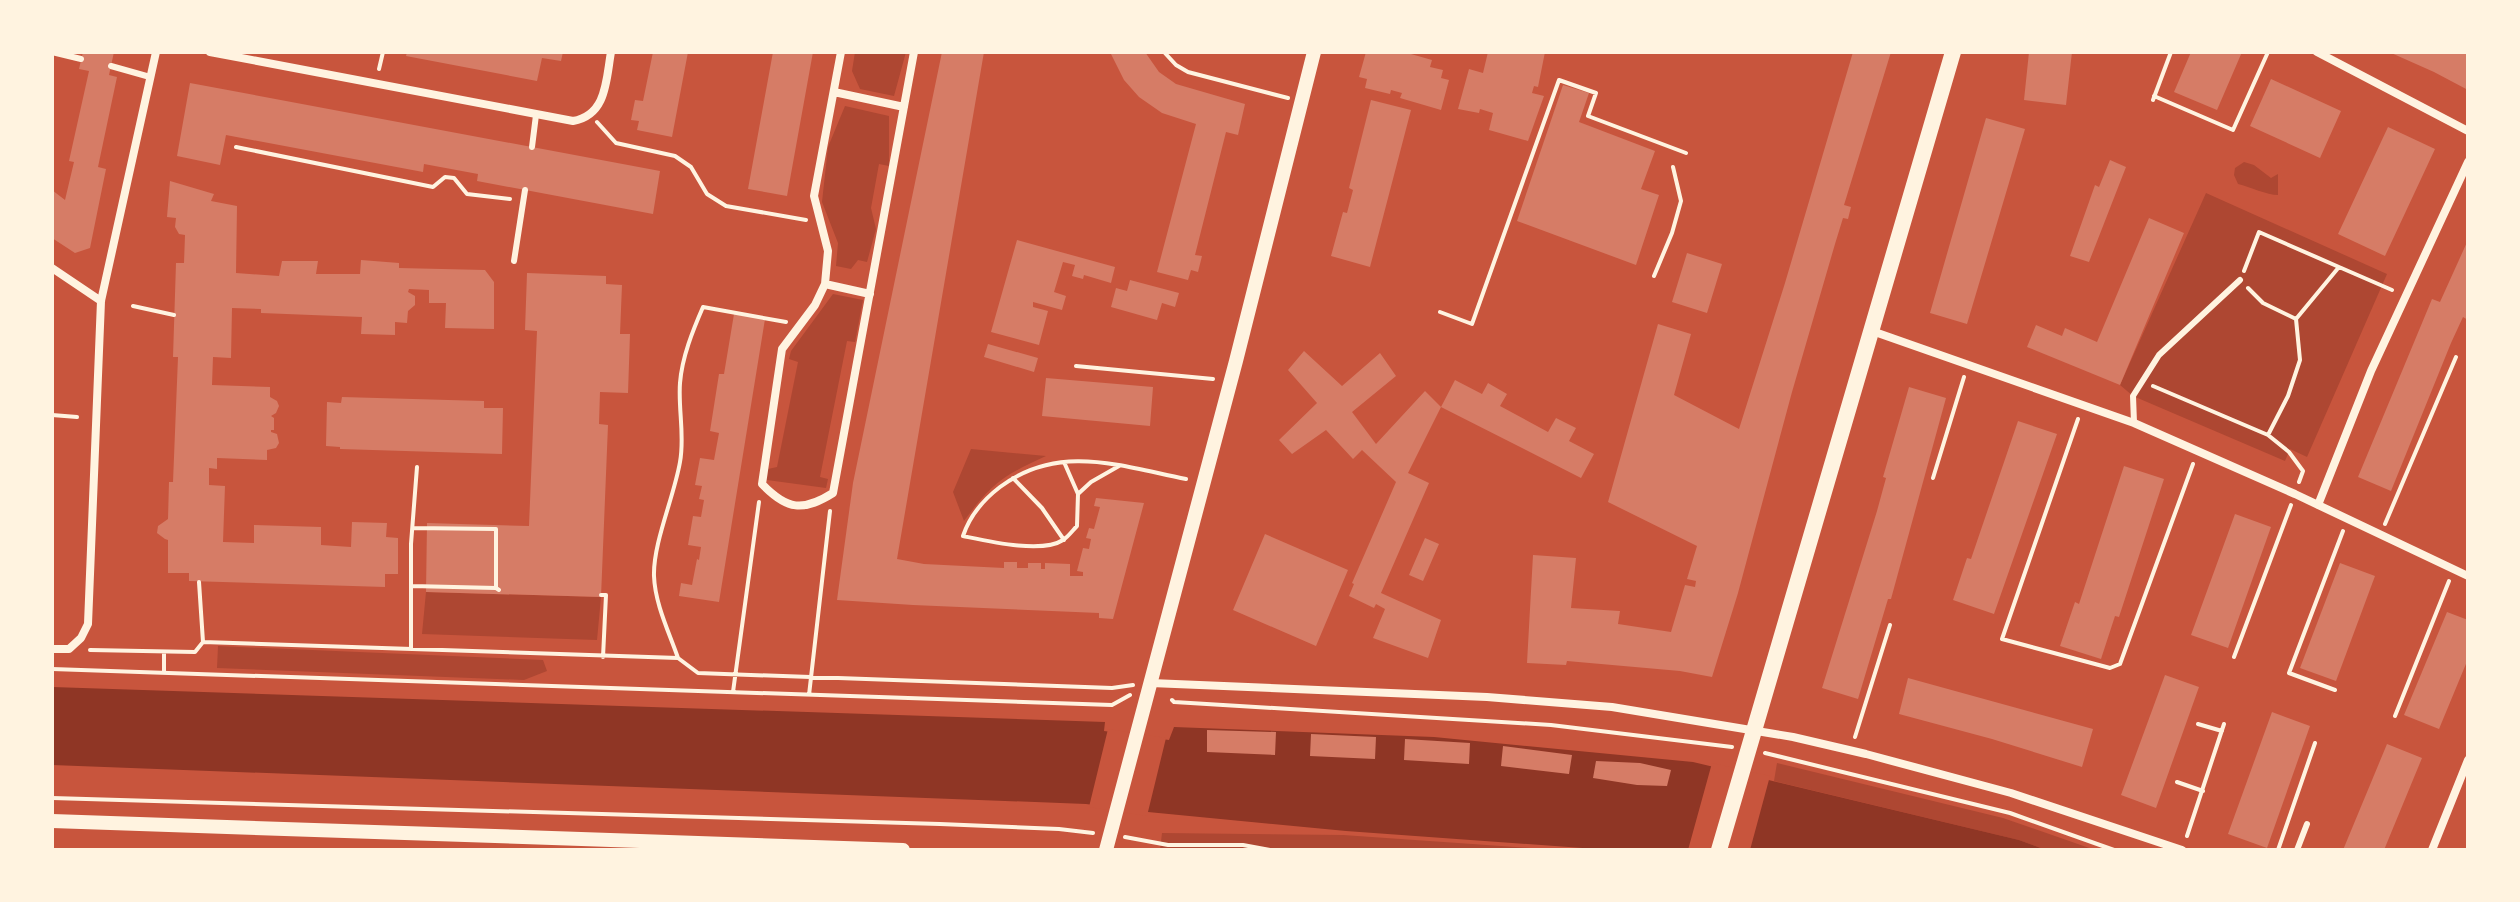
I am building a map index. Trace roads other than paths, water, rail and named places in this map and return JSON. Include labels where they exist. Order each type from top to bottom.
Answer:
[{"type":"main road","points":[[1719,850],[1953,52]]},
{"type":"street","points":[[52,649],[69,649],[81,638],[88,624],[101,301],[156,52]]},
{"type":"street","points":[[210,52],[573,121],[590,115],[599,105],[611,52]]},
{"type":"street","points":[[841,52],[814,196],[828,251],[825,284],[815,305],[782,349],[762,484],[777,500],[797,506],[816,504],[833,493],[914,52]]},
{"type":"street","points":[[1106,850],[1314,52]]},
{"type":"street","points":[[2317,52],[2468,131]]},
{"type":"street","points":[[834,92],[904,107]]},
{"type":"street","points":[[2318,505],[2371,371],[2468,162]]},
{"type":"street","points":[[52,268],[101,301]]},
{"type":"street","points":[[825,284],[870,294]]},
{"type":"street","points":[[1871,330],[2134,423],[2295,494],[2468,576]]},
{"type":"street","points":[[1151,683],[1503,698],[1612,707],[1851,750],[2011,793],[2182,850]]},
{"type":"street","points":[[2432,850],[2468,760]]},
{"type":"street","points":[[52,821],[903,850]]},
{"type":"lane","points":[[52,52],[81,59]]},
{"type":"lane","points":[[111,66],[150,77]]},
{"type":"lane","points":[[532,147],[536,115]]},
{"type":"lane","points":[[514,261],[525,190]]},
{"type":"lane","points":[[2134,423],[2133,396],[2159,355],[2240,280]]},
{"type":"lane","points":[[2297,850],[2307,824]]}]
